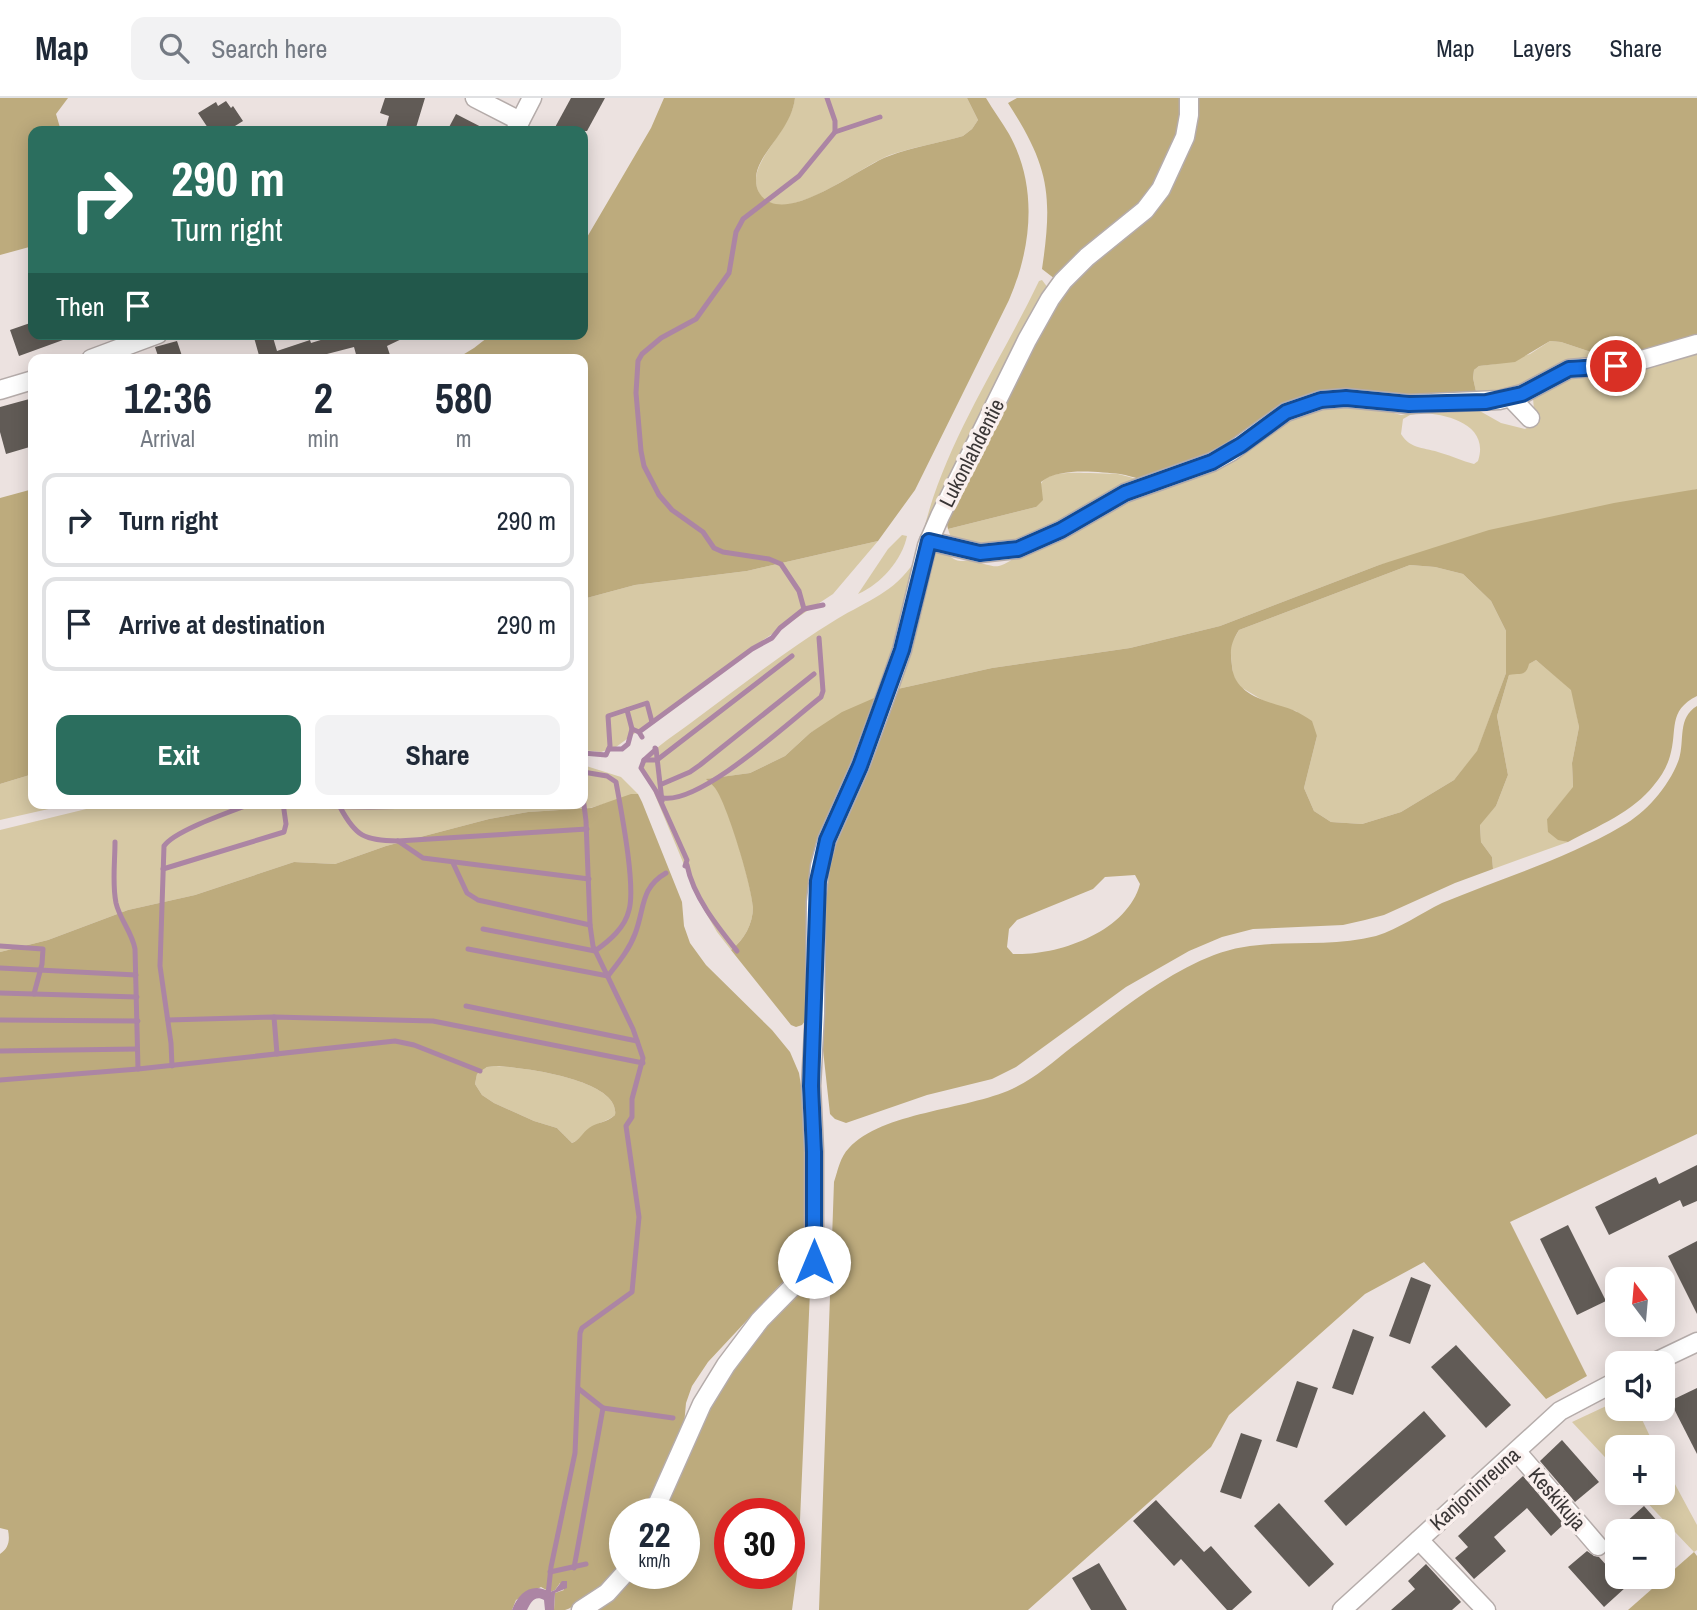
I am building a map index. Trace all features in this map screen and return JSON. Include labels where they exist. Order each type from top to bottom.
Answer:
[{"type":"street","points":[[475,98],[517,126],[532,98]]},
{"type":"street","name":"Lukonlahdentie","points":[[660,1498],[702,1404],[726,1365],[760,1320],[814,1265],[811,1086],[818,881],[827,840],[860,766],[898,663],[929,541],[1027,340],[1050,299],[1063,281],[1087,257],[1145,210],[1161,189],[1185,137],[1189,98]]},
{"type":"street","points":[[105,354],[142,340]]},
{"type":"street","points":[[929,541],[980,553],[1006,552],[1025,546],[1061,530],[1125,493],[1212,462],[1241,445],[1286,412],[1321,400],[1346,398],[1409,404],[1486,402],[1511,398],[1569,369],[1628,364],[1697,344]]},
{"type":"street","points":[[0,390],[28,382]]},
{"type":"street","points":[[1511,398],[1530,418]]},
{"type":"street","points":[[1675,1355],[1695,1348]]},
{"type":"street","name":"Kanjoninreuna","points":[[1342,1610],[1560,1411],[1605,1387]]},
{"type":"street","name":"Keskikuja","points":[[1517,1452],[1598,1546]]},
{"type":"street","points":[[1419,1540],[1486,1610]]},
{"type":"street","points":[[581,1610],[611,1589]]},
{"type":"shaded area","points":[[0,98],[68,98],[56,114],[60,126],[28,126],[28,247],[0,255]]},
{"type":"shaded area","points":[[664,98],[795,98],[787,121],[762,161],[756,179],[760,194],[771,203],[786,204],[823,192],[889,156],[963,136],[978,120],[967,98],[986,98],[1009,134],[1024,174],[1028,195],[1027,238],[1017,280],[1009,300],[915,490],[878,541],[747,571],[635,585],[588,598],[588,354],[464,354],[484,340],[588,340],[588,235],[651,128]]},
{"type":"shaded area","points":[[795,98],[967,98],[978,120],[963,136],[890,155],[804,200],[786,205],[771,203],[758,191],[758,171],[787,121]]},
{"type":"shaded area","points":[[1017,98],[1182,98],[1175,149],[1151,196],[1055,279],[1042,269],[1047,201],[1040,164],[1022,125],[1008,103]]},
{"type":"shaded area","points":[[1198,98],[1697,98],[1697,338],[1612,359],[1561,342],[1550,341],[1515,362],[1479,366],[1474,370],[1473,378],[1477,396],[1322,392],[1295,400],[1224,448],[1180,468],[1143,478],[1090,472],[1058,474],[1041,482],[1043,500],[1036,507],[948,529],[946,520],[1062,287],[1165,194],[1182,168],[1197,124]]},
{"type":"shaded area","points":[[1042,280],[1048,288],[922,537],[931,503],[958,438],[1039,281]]},
{"type":"shaded area","points":[[1550,341],[1561,342],[1612,359],[1559,364],[1521,388],[1477,396],[1473,378],[1474,370],[1479,366],[1530,354]]},
{"type":"shaded area","points":[[1697,350],[1697,489],[1379,565],[1220,626],[1130,648],[992,668],[893,690],[932,553],[944,552],[958,561],[1000,566],[1305,412],[1335,405],[1372,407],[1401,415],[1421,411],[1478,410],[1501,423],[1525,429],[1535,423],[1533,398],[1558,380]],"holes":[[[1422,413],[1454,419],[1472,430],[1478,438],[1478,461],[1470,463],[1409,443],[1401,434],[1403,419]]]},
{"type":"shaded area","points":[[1118,474],[1141,480],[1024,541],[983,545],[958,540],[950,535],[948,529],[1036,507],[1041,484],[1050,476]]},
{"type":"shaded area","points":[[1697,489],[1697,696],[1681,708],[1677,715],[1670,756],[1664,772],[1636,803],[1568,842],[1558,840],[1548,832],[1547,819],[1573,787],[1572,763],[1579,727],[1571,690],[1536,660],[1529,664],[1524,673],[1509,675],[1497,716],[1508,775],[1496,806],[1480,825],[1481,842],[1492,857],[1493,869],[1384,915],[1365,920],[1343,925],[1253,929],[1222,937],[1189,951],[1126,987],[1016,1067],[992,1079],[927,1095],[846,1123],[830,1114],[823,1050],[823,918],[826,871],[893,690],[992,668],[1130,648],[1220,626],[1379,565],[1489,530],[1614,503]],"holes":[[[1410,565],[1435,567],[1463,574],[1491,601],[1506,631],[1506,673],[1477,751],[1454,780],[1401,812],[1362,824],[1331,822],[1314,811],[1304,788],[1317,736],[1312,721],[1293,710],[1246,691],[1234,676],[1232,643],[1239,630]],[[1135,875],[1140,884],[1133,901],[1106,928],[1088,938],[1050,951],[1013,954],[1007,947],[1009,929],[1017,920],[1093,889],[1105,877]]]},
{"type":"shaded area","points":[[28,490],[28,776],[0,784],[0,498]]},
{"type":"shaded area","points":[[902,535],[907,536],[895,562],[882,578],[858,594],[888,549]]},
{"type":"shaded area","points":[[878,541],[833,594],[757,644],[616,747],[601,752],[588,751],[588,598],[635,585],[747,571]]},
{"type":"shaded area","points":[[917,562],[881,695],[810,733],[785,756],[750,773],[707,779],[718,791],[728,815],[753,907],[747,931],[731,950],[700,903],[642,764],[667,740],[783,655],[889,588]]},
{"type":"shaded area","points":[[1410,565],[1435,567],[1463,574],[1491,601],[1506,631],[1506,673],[1477,752],[1454,780],[1401,812],[1362,824],[1331,822],[1314,811],[1304,788],[1317,736],[1296,711],[1269,704],[1239,686],[1233,675],[1230,646],[1239,630]]},
{"type":"shaded area","points":[[1536,660],[1572,690],[1579,727],[1572,763],[1573,788],[1547,819],[1558,839],[1568,842],[1493,869],[1492,857],[1481,842],[1480,824],[1496,806],[1508,775],[1497,716],[1509,675]]},
{"type":"shaded area","points":[[881,695],[813,866],[805,1021],[796,1027],[791,1025],[731,950],[747,931],[753,907],[744,865],[727,814],[716,790],[706,779],[750,773],[785,756],[810,733],[842,712]]},
{"type":"shaded area","points":[[1697,706],[1697,1134],[1510,1222],[1587,1376],[1546,1399],[1424,1262],[1365,1294],[1229,1415],[1211,1447],[1028,1610],[819,1610],[834,1182],[841,1160],[849,1148],[864,1136],[903,1119],[993,1096],[1020,1085],[1140,996],[1176,973],[1214,955],[1254,946],[1336,942],[1376,936],[1442,903],[1601,838],[1640,814],[1663,788],[1679,759],[1684,723]]},
{"type":"shaded area","points":[[588,767],[621,777],[638,794],[590,808]]},
{"type":"shaded area","points":[[28,776],[28,809],[49,809],[0,820],[0,784]]},
{"type":"shaded area","points":[[638,794],[682,902],[684,926],[690,943],[706,965],[772,1030],[790,1052],[799,1073],[806,1117],[807,1256],[708,1362],[692,1386],[686,1403],[684,1425],[652,1498],[609,1498],[609,1579],[589,1596],[565,1610],[554,1610],[555,1593],[564,1590],[560,1583],[550,1592],[541,1587],[516,1600],[512,1610],[0,1610],[0,1554],[7,1546],[9,1537],[8,1530],[0,1528],[0,952],[48,940],[128,910],[195,895],[294,862],[335,864],[386,846],[489,819],[528,812],[588,809]],"holes":[[[496,1066],[567,1077],[602,1092],[613,1103],[615,1115],[589,1128],[572,1143],[557,1128],[494,1103],[482,1095],[475,1084],[477,1074],[487,1067]]]},
{"type":"shaded area","points":[[86,809],[574,809],[528,812],[489,819],[386,846],[335,864],[294,862],[195,895],[128,910],[48,940],[0,952],[0,830]]},
{"type":"shaded area","points":[[487,1067],[546,1072],[586,1084],[602,1092],[613,1103],[615,1115],[592,1127],[572,1143],[557,1128],[534,1121],[482,1095],[475,1084],[477,1074]]},
{"type":"shaded area","points":[[810,1291],[801,1498],[714,1498],[714,1589],[795,1589],[792,1610],[593,1610],[615,1589],[700,1589],[700,1498],[667,1498],[711,1401],[742,1354],[782,1308],[800,1294]]},
{"type":"shaded area","points":[[1605,1407],[1605,1421],[1643,1421],[1649,1435],[1605,1435],[1605,1457],[1572,1422]]},
{"type":"shaded area","points":[[1675,1484],[1697,1525],[1697,1550],[1694,1552],[1675,1532],[1675,1519],[1663,1519],[1649,1505],[1675,1505]]},
{"type":"shaded area","points":[[1694,1552],[1697,1556],[1697,1610],[1628,1610],[1652,1589],[1675,1589],[1675,1569]]},
{"type":"shaded area","points":[[562,1581],[567,1581],[567,1588],[555,1593],[554,1610],[545,1610],[544,1600],[538,1598],[527,1610],[512,1610],[518,1598],[527,1590],[537,1588],[550,1592]]},
{"type":"building","points":[[385,98],[425,98],[417,126],[386,126],[389,116],[380,113]]},
{"type":"building","points":[[571,98],[605,98],[588,129],[588,126],[556,126]]},
{"type":"building","points":[[226,101],[243,121],[235,126],[207,126],[198,113],[216,102],[218,106]]},
{"type":"building","points":[[456,114],[479,126],[450,126]]},
{"type":"building","points":[[28,324],[28,340],[63,340],[19,356],[10,330]]},
{"type":"building","points":[[255,340],[274,340],[277,351],[310,340],[311,343],[321,340],[400,340],[387,346],[390,354],[356,354],[354,347],[327,354],[259,354]]},
{"type":"building","points":[[177,341],[181,354],[157,354],[155,347]]},
{"type":"building","points":[[28,399],[28,447],[6,454],[0,432],[0,407]]},
{"type":"building","points":[[1697,1165],[1697,1201],[1683,1207],[1680,1200],[1609,1235],[1595,1207],[1656,1177],[1659,1184]]},
{"type":"building","points":[[1568,1225],[1605,1301],[1577,1315],[1540,1239]]},
{"type":"building","points":[[1697,1241],[1697,1314],[1675,1267],[1668,1256]]},
{"type":"building","points":[[1411,1277],[1431,1285],[1410,1344],[1389,1336]]},
{"type":"building","points":[[1353,1329],[1374,1337],[1353,1395],[1332,1388]]},
{"type":"building","points":[[1456,1345],[1511,1405],[1486,1428],[1431,1367]]},
{"type":"building","points":[[1297,1381],[1318,1388],[1297,1448],[1276,1441]]},
{"type":"building","points":[[1697,1388],[1697,1454],[1675,1411],[1675,1399]]},
{"type":"building","points":[[1424,1411],[1446,1436],[1346,1526],[1324,1501]]},
{"type":"building","points":[[1241,1433],[1262,1440],[1241,1499],[1220,1492]]},
{"type":"building","points":[[1562,1440],[1599,1482],[1575,1502],[1540,1461]]},
{"type":"building","points":[[1523,1476],[1564,1524],[1551,1536],[1527,1508],[1494,1537],[1506,1551],[1474,1579],[1455,1558],[1468,1547],[1458,1536]]},
{"type":"building","points":[[1156,1500],[1204,1552],[1211,1546],[1252,1592],[1232,1610],[1227,1610],[1181,1559],[1174,1566],[1133,1521]]},
{"type":"building","points":[[1279,1503],[1334,1564],[1309,1587],[1254,1526]]},
{"type":"building","points":[[1644,1506],[1655,1519],[1629,1519]]},
{"type":"building","points":[[1587,1551],[1605,1564],[1605,1589],[1624,1589],[1604,1607],[1568,1567]]},
{"type":"building","points":[[1099,1563],[1127,1610],[1091,1610],[1072,1578]]},
{"type":"building","points":[[1426,1564],[1461,1602],[1452,1610],[1391,1610],[1415,1589],[1408,1581]]},
{"type":"waterway","points":[[639,732],[752,649],[772,638],[804,609],[799,591],[781,564],[714,548],[703,532],[672,510],[659,495],[644,466],[636,393],[638,361],[642,354],[661,338],[696,319],[729,273],[736,232],[743,219],[799,176],[835,132],[835,121],[827,98]]},
{"type":"waterway","points":[[835,132],[880,117]]},
{"type":"waterway","points":[[804,609],[823,605]]},
{"type":"waterway","points":[[663,798],[679,796],[721,775],[767,742],[821,697],[823,691],[819,638]]},
{"type":"waterway","points":[[644,760],[657,760],[792,656]]},
{"type":"waterway","points":[[662,784],[700,765],[814,674]]},
{"type":"waterway","points":[[588,753],[606,755],[610,746],[608,716],[647,703],[652,722]]},
{"type":"waterway","points":[[627,710],[632,729],[642,737]]},
{"type":"waterway","points":[[609,749],[622,749],[628,744],[632,729]]},
{"type":"waterway","points":[[655,748],[644,760],[641,768],[656,791],[687,860],[685,866]]},
{"type":"waterway","points":[[656,749],[662,801]]},
{"type":"waterway","points":[[483,929],[595,951],[624,923],[631,899],[631,884],[616,782],[607,776],[588,773]]},
{"type":"waterway","points":[[172,1066],[160,966],[164,846],[192,827],[237,809]]},
{"type":"waterway","points":[[163,869],[284,832],[284,809]]},
{"type":"waterway","points":[[341,809],[351,825],[362,835],[398,841],[587,829]]},
{"type":"waterway","points":[[548,1595],[551,1567],[575,1453],[580,1333],[582,1328],[632,1292],[639,1217],[626,1126],[632,1117],[632,1099],[643,1058],[633,1029],[593,946],[584,809]]},
{"type":"waterway","points":[[398,841],[423,858],[589,879]]},
{"type":"waterway","points":[[115,842],[116,903],[135,949],[138,1069],[395,1041],[414,1045],[480,1071]]},
{"type":"waterway","points":[[453,863],[467,893],[478,900],[590,925]]},
{"type":"waterway","points":[[687,865],[700,899],[737,951]]},
{"type":"waterway","points":[[468,949],[608,976],[633,940],[647,892],[666,873]]},
{"type":"waterway","points":[[0,946],[43,949],[34,994]]},
{"type":"waterway","points":[[0,968],[136,975]]},
{"type":"waterway","points":[[0,993],[137,997]]},
{"type":"waterway","points":[[466,1006],[637,1041]]},
{"type":"waterway","points":[[274,1017],[277,1054]]},
{"type":"waterway","points":[[168,1020],[274,1017],[433,1021],[643,1063]]},
{"type":"waterway","points":[[0,1020],[138,1021]]},
{"type":"waterway","points":[[0,1051],[137,1049]]},
{"type":"waterway","points":[[0,1080],[138,1069]]},
{"type":"waterway","points":[[574,1568],[603,1408],[579,1389]]},
{"type":"waterway","points":[[603,1408],[673,1418]]},
{"type":"waterway","points":[[550,1572],[586,1564]]},
{"type":"route","points":[[814,1262],[814,1123],[811,1086],[818,881],[827,840],[860,766],[890,687],[929,541],[980,553],[1006,552],[1032,544],[1125,493],[1212,462],[1241,445],[1286,412],[1321,400],[1335,397],[1394,404],[1499,401],[1522,394],[1569,369],[1616,366]]}]
